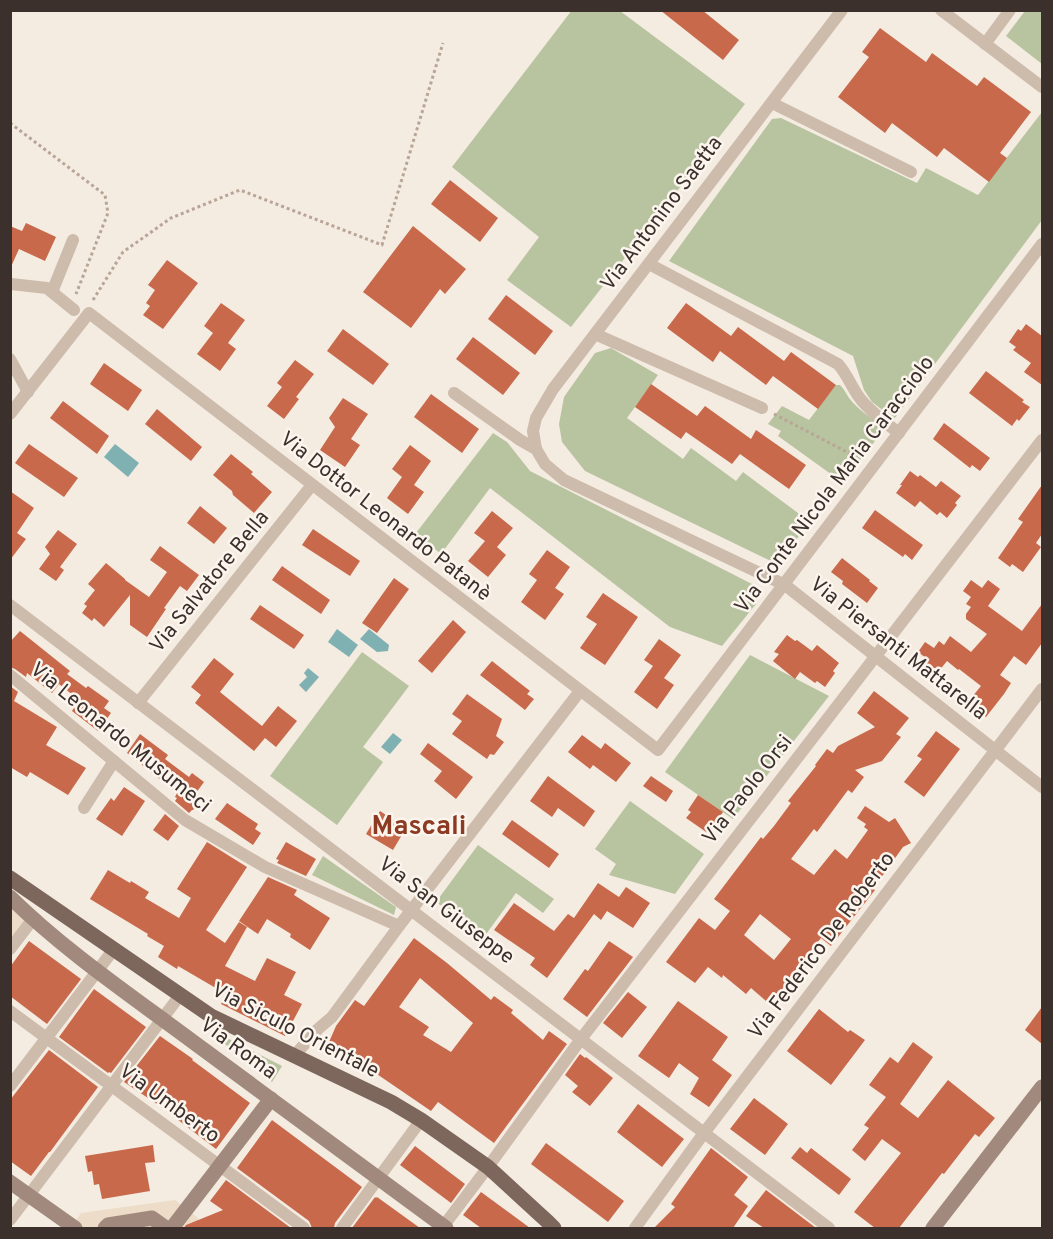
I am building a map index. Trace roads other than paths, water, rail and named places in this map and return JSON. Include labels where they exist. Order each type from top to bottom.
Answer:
[{"type":"main road","name":"Via Siculo Orientale","points":[[10,878],[211,1016],[391,1102],[421,1120],[488,1167],[548,1226]]},
{"type":"street","name":"Via Antonino Saetta","points":[[536,449],[533,431],[536,418],[552,389],[842,10]]},
{"type":"street","points":[[941,10],[1042,87]]},
{"type":"street","points":[[985,44],[1010,10]]},
{"type":"street","points":[[772,103],[911,172]]},
{"type":"street","points":[[52,292],[73,240]]},
{"type":"street","name":"Via Conte Nicola Maria Caracciolo","points":[[658,750],[1042,244]]},
{"type":"street","points":[[649,264],[838,364],[847,374],[851,386],[860,399],[899,433]]},
{"type":"street","points":[[11,285],[47,288],[74,310]]},
{"type":"street","name":"Via Dottor Leonardo Patanè","points":[[28,392],[89,310],[312,485],[658,750]]},
{"type":"street","points":[[595,334],[762,408]]},
{"type":"street","points":[[10,359],[28,392],[10,414]]},
{"type":"street","name":"Via Piersanti Mattarella","points":[[454,393],[536,449],[545,464],[564,480],[785,585],[1042,787]]},
{"type":"street","name":"Via Paolo Orsi","points":[[444,1228],[581,1039],[1042,440]]},
{"type":"street","name":"Via Salvatore Bella","points":[[138,703],[312,485]]},
{"type":"street","name":"Via San Giuseppe","points":[[10,605],[829,1228]]},
{"type":"street","name":"Via Leonardo Musumeci","points":[[10,675],[185,820],[265,867],[399,926]]},
{"type":"street","name":"Via Federico De Roberto","points":[[635,1228],[704,1133],[1042,689]]},
{"type":"street","points":[[294,1056],[318,1029],[333,1017],[399,926],[580,691]]},
{"type":"street","points":[[84,808],[114,761]]},
{"type":"street","name":"Via Roma","points":[[10,897],[33,919],[162,1019],[444,1228]]},
{"type":"street","points":[[10,950],[33,919]]},
{"type":"street","points":[[11,1084],[114,949]]},
{"type":"street","points":[[10,1220],[181,994]]},
{"type":"street","name":"Via Umberto","points":[[10,1011],[304,1228]]},
{"type":"street","points":[[933,1228],[1042,1087]]},
{"type":"street","points":[[172,1228],[271,1099]]},
{"type":"street","points":[[342,1228],[421,1120]]},
{"type":"street","points":[[10,1182],[74,1228]]},
{"type":"street","points":[[105,1228],[108,1225],[152,1218],[166,1228]]},
{"type":"water","points":[[115,444],[139,463],[128,477],[104,457]]},
{"type":"water","points":[[337,629],[358,645],[349,657],[328,642]]},
{"type":"water","points":[[369,629],[389,645],[388,651],[377,652],[360,639]]},
{"type":"water","points":[[308,668],[319,677],[306,692],[299,685],[307,677],[304,673]]},
{"type":"water","points":[[393,733],[402,740],[390,754],[381,747]]},
{"type":"district","name":"Mascali","points":[[419,827]]}]
